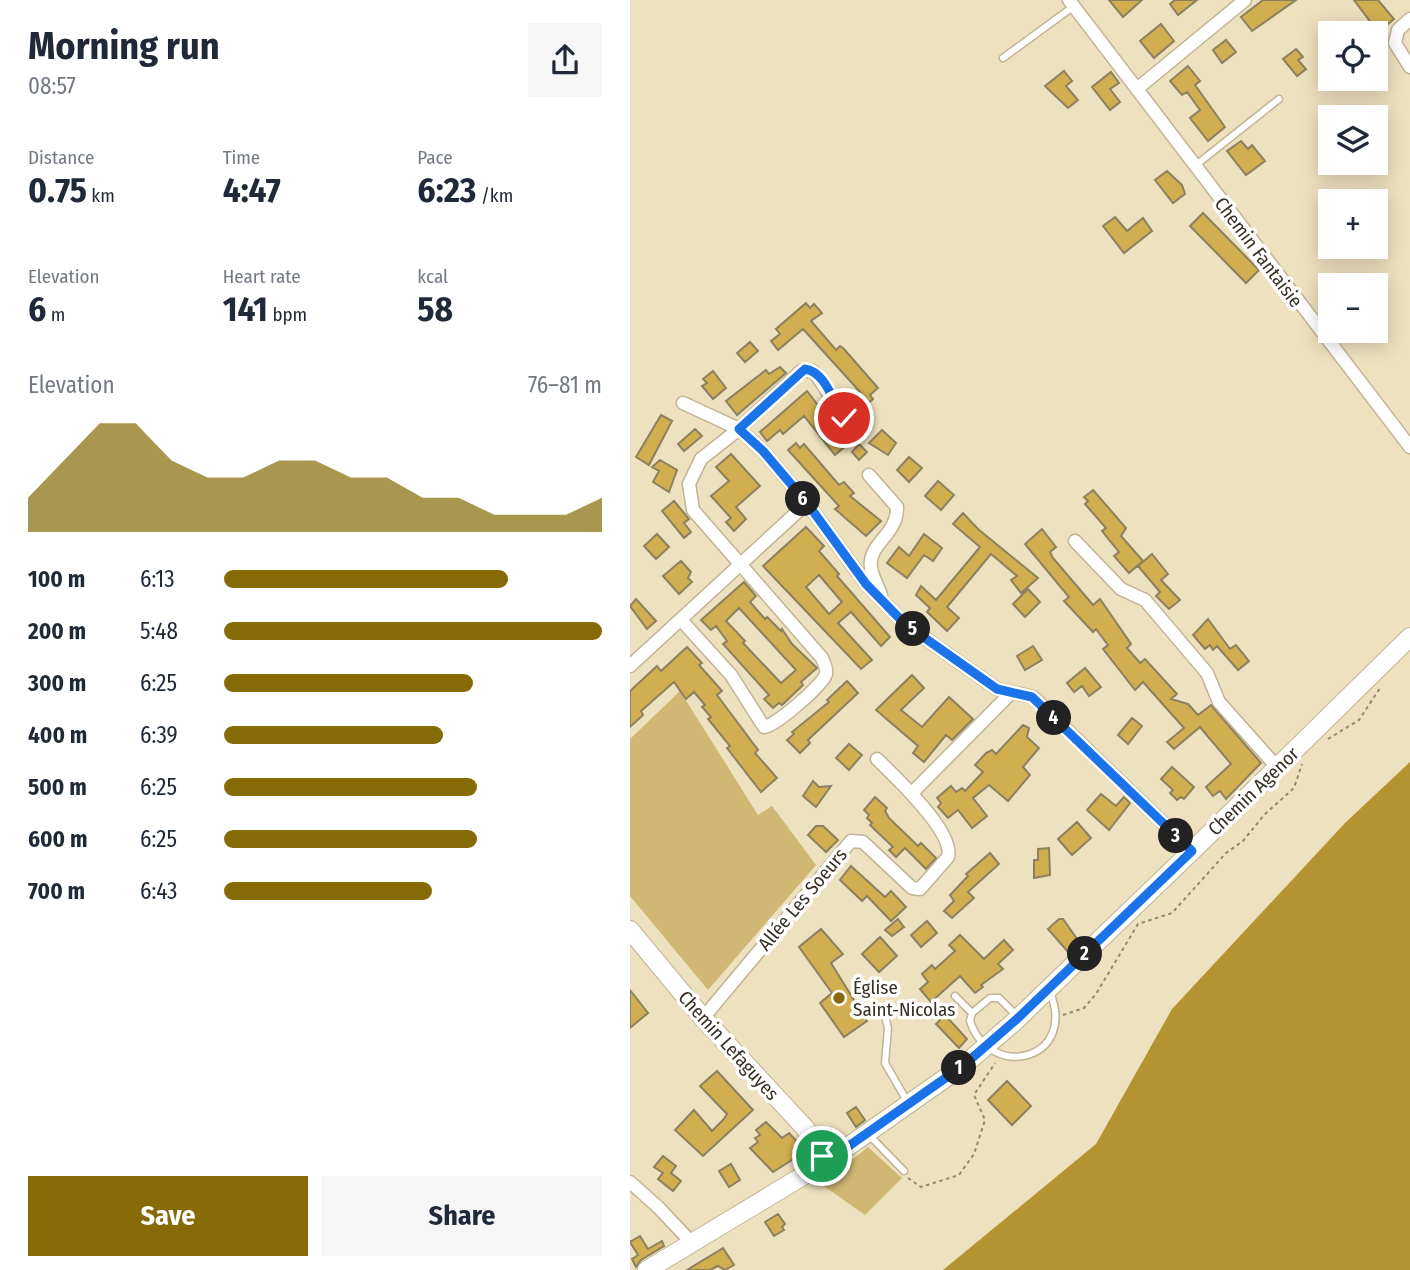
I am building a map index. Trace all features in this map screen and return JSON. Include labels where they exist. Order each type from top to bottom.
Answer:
[{"type":"main road","name":"Chemin Agenor","points":[[648,1270],[826,1162],[994,1049],[1018,1018],[1410,637]]},
{"type":"main road","name":"Chemin Lefaguyes","points":[[630,930],[703,1018],[805,1128],[826,1162]]},
{"type":"street","points":[[1138,88],[1245,0]]},
{"type":"street","name":"Chemin Fantaisie","points":[[1075,2],[1194,166],[1410,447]]},
{"type":"street","points":[[1410,19],[1398,30],[1395,43],[1410,67]]},
{"type":"street","points":[[682,621],[731,674],[764,727],[775,724],[824,678],[826,666],[787,615],[740,567],[693,510],[689,484],[701,459],[739,429],[805,369],[813,371],[829,389],[832,402],[844,418]]},
{"type":"street","points":[[683,403],[739,429],[763,451],[807,503],[866,584],[905,624],[997,689],[1032,697],[1192,851]]},
{"type":"street","points":[[869,475],[897,507],[891,532],[874,548],[871,557],[871,568],[883,601]]},
{"type":"street","points":[[630,667],[807,503]]},
{"type":"street","points":[[1075,541],[1121,589],[1144,600],[1207,673],[1219,702],[1278,767]]},
{"type":"street","points":[[912,793],[1011,693]]},
{"type":"street","name":"Allée Les Soeurs","points":[[703,1018],[851,841],[863,842],[912,888],[920,889],[950,851],[947,841],[912,793],[877,759]]},
{"type":"street","points":[[630,1182],[692,1243]]},
{"type":"lane","points":[[1003,58],[1075,2]]},
{"type":"lane","points":[[1194,166],[1279,99]]},
{"type":"lane","points":[[955,996],[972,1013],[973,1028],[994,1049],[1022,1058],[1033,1054],[1053,1035],[1058,1017],[1049,988]]},
{"type":"lane","points":[[972,1013],[995,997],[1018,1018]]},
{"type":"lane","points":[[884,1012],[888,1028],[885,1063],[897,1087],[911,1105]]},
{"type":"lane","points":[[868,1135],[904,1171]]},
{"type":"path","points":[[1326,740],[1359,720],[1384,681]]},
{"type":"path","points":[[1058,1017],[1084,1008],[1111,974],[1120,952],[1138,924],[1172,913],[1226,853],[1243,841],[1264,815],[1285,799],[1294,788],[1303,760]]},
{"type":"path","points":[[904,1171],[911,1182],[921,1187],[959,1175],[974,1154],[985,1121],[974,1095],[994,1049]]},
{"type":"shaded area","points":[[680,691],[758,815],[772,806],[816,865],[708,990],[630,896],[630,739]]},
{"type":"shaded area","points":[[1410,762],[1410,1270],[943,1270],[1096,1144],[1172,1009],[1345,823]]},
{"type":"shaded area","points":[[868,1147],[902,1178],[865,1215],[821,1184]]},
{"type":"building","points":[[1109,0],[1142,0],[1123,17]]},
{"type":"building","points":[[1175,0],[1197,0],[1178,15],[1170,4]]},
{"type":"building","points":[[1263,0],[1296,0],[1252,31],[1241,17]]},
{"type":"building","points":[[1354,0],[1378,0],[1394,19],[1388,24],[1388,21],[1370,21]]},
{"type":"building","points":[[1161,24],[1174,41],[1154,58],[1140,41]]},
{"type":"building","points":[[1226,40],[1236,52],[1222,63],[1213,50]]},
{"type":"building","points":[[1296,49],[1303,57],[1298,60],[1306,69],[1297,76],[1283,59]]},
{"type":"building","points":[[1188,66],[1200,81],[1195,85],[1225,127],[1208,141],[1190,118],[1200,110],[1187,92],[1182,95],[1170,81]]},
{"type":"building","points":[[1064,71],[1072,81],[1066,86],[1078,100],[1068,108],[1045,86]]},
{"type":"building","points":[[1111,72],[1119,83],[1110,89],[1120,102],[1110,110],[1092,87]]},
{"type":"building","points":[[1241,141],[1248,149],[1252,145],[1265,161],[1246,175],[1227,151]]},
{"type":"building","points":[[1167,171],[1182,185],[1185,194],[1173,203],[1155,180]]},
{"type":"building","points":[[1203,213],[1259,270],[1246,283],[1190,226]]},
{"type":"building","points":[[1115,217],[1127,231],[1143,218],[1152,231],[1124,253],[1103,226]]},
{"type":"building","points":[[806,303],[810,308],[814,304],[822,313],[811,321],[836,350],[840,346],[844,349],[878,388],[870,395],[873,399],[865,406],[868,410],[859,417],[848,405],[861,393],[803,329],[778,350],[771,341],[780,334],[776,329]]},
{"type":"building","points":[[750,342],[758,351],[745,362],[737,353]]},
{"type":"building","points":[[780,367],[786,373],[737,415],[726,401],[766,370],[769,374]]},
{"type":"building","points":[[713,371],[726,388],[713,399],[702,386],[707,383],[703,379]]},
{"type":"building","points":[[807,391],[848,444],[835,455],[804,416],[783,434],[780,430],[767,441],[760,432]]},
{"type":"building","points":[[661,415],[672,421],[649,465],[636,457]]},
{"type":"building","points":[[695,429],[702,436],[684,451],[678,444]]},
{"type":"building","points":[[882,430],[896,443],[888,455],[869,443]]},
{"type":"building","points":[[796,443],[800,448],[804,444],[839,485],[844,482],[854,493],[850,496],[881,521],[866,536],[835,509],[839,506],[788,450]]},
{"type":"building","points":[[859,444],[867,452],[859,460],[852,452]]},
{"type":"building","points":[[731,454],[760,486],[736,507],[746,519],[734,531],[726,522],[731,518],[711,496],[729,481],[716,467]]},
{"type":"building","points":[[909,457],[922,468],[909,482],[897,470]]},
{"type":"building","points":[[660,460],[677,470],[669,492],[653,482],[659,471],[652,467]]},
{"type":"building","points":[[938,481],[954,495],[941,510],[925,496]]},
{"type":"building","points":[[1093,490],[1126,528],[1121,536],[1143,561],[1129,573],[1114,556],[1119,552],[1102,531],[1106,528],[1085,504],[1088,501],[1084,497]]},
{"type":"building","points":[[674,501],[689,519],[684,523],[691,532],[684,538],[662,511]]},
{"type":"building","points":[[963,513],[978,529],[1038,578],[1021,593],[1011,580],[1017,576],[991,554],[947,607],[959,618],[947,631],[927,612],[930,608],[916,595],[921,586],[936,600],[980,547],[953,524]]},
{"type":"building","points":[[806,527],[824,546],[819,551],[839,574],[837,576],[890,637],[881,646],[851,612],[838,623],[872,660],[861,669],[763,566]],"holes":[[[819,575],[842,602],[829,614],[806,587]]]},
{"type":"building","points":[[1042,529],[1056,547],[1050,552],[1053,558],[1093,605],[1100,599],[1131,644],[1127,648],[1140,663],[1145,659],[1177,694],[1171,699],[1188,704],[1198,715],[1211,705],[1261,763],[1226,799],[1220,791],[1213,796],[1206,787],[1231,764],[1200,727],[1174,749],[1167,742],[1184,728],[1143,682],[1135,690],[1103,649],[1108,645],[1096,629],[1093,632],[1064,601],[1069,597],[1025,544]]},
{"type":"building","points":[[657,534],[669,547],[656,559],[644,546]]},
{"type":"building","points":[[924,534],[942,548],[933,561],[924,555],[907,578],[887,563],[899,547],[909,556]]},
{"type":"building","points":[[1152,554],[1168,574],[1161,580],[1180,600],[1169,609],[1156,596],[1160,592],[1138,566]]},
{"type":"building","points":[[681,561],[691,572],[688,578],[692,582],[679,594],[663,576]]},
{"type":"building","points":[[744,582],[756,596],[750,602],[765,619],[767,617],[781,631],[782,629],[792,644],[817,668],[782,705],[779,703],[773,708],[764,699],[769,695],[723,644],[727,641],[716,626],[711,630],[701,620]],"holes":[[[739,608],[796,670],[781,683],[726,621]]]},
{"type":"building","points":[[1028,589],[1040,602],[1025,617],[1013,604]]},
{"type":"building","points":[[636,599],[656,621],[647,629],[630,606]]},
{"type":"building","points":[[1208,619],[1230,649],[1236,645],[1249,661],[1238,670],[1217,646],[1213,650],[1210,645],[1205,649],[1193,635]]},
{"type":"building","points":[[1033,646],[1042,660],[1025,670],[1017,656]]},
{"type":"building","points":[[687,647],[722,691],[717,695],[758,750],[755,753],[777,778],[761,792],[708,719],[711,717],[702,707],[705,705],[694,692],[686,699],[674,682],[641,711],[643,715],[630,727],[630,691],[657,666],[661,671]]},
{"type":"building","points":[[1085,668],[1101,687],[1089,696],[1082,686],[1074,692],[1067,683]]},
{"type":"building","points":[[912,675],[924,688],[901,710],[922,727],[949,697],[973,719],[952,740],[946,735],[924,762],[913,753],[918,746],[876,710]]},
{"type":"building","points":[[847,681],[858,693],[808,740],[810,743],[800,753],[787,740],[794,734],[792,732],[829,702],[827,700]]},
{"type":"building","points":[[1132,718],[1142,726],[1128,744],[1118,735]]},
{"type":"building","points":[[1023,725],[1029,728],[1027,737],[1039,748],[1023,767],[1030,775],[1008,801],[989,785],[973,798],[987,816],[972,828],[958,810],[948,818],[938,807],[941,803],[937,798],[951,786],[956,792],[962,788],[965,791],[983,772],[975,765],[986,753],[992,750],[996,754]]},
{"type":"building","points":[[849,744],[862,755],[849,770],[836,758]]},
{"type":"building","points":[[1172,767],[1194,787],[1184,799],[1181,797],[1177,800],[1170,793],[1173,790],[1161,779]]},
{"type":"building","points":[[813,781],[819,787],[831,786],[816,807],[803,796]]},
{"type":"building","points":[[1101,794],[1116,806],[1124,797],[1130,803],[1109,830],[1087,810]]},
{"type":"building","points":[[875,797],[887,808],[885,811],[889,818],[918,846],[921,843],[936,858],[926,869],[905,848],[896,857],[889,850],[893,847],[870,825],[872,823],[867,818],[869,815],[864,810]]},
{"type":"building","points":[[1077,822],[1091,838],[1072,855],[1058,839]]},
{"type":"building","points":[[816,826],[823,826],[838,840],[826,852],[808,835]]},
{"type":"building","points":[[1049,848],[1050,875],[1034,878],[1034,860],[1038,860],[1038,849]]},
{"type":"building","points":[[990,853],[999,864],[968,892],[974,898],[952,918],[944,911],[954,901],[950,895],[968,876],[966,874]]},
{"type":"building","points":[[851,866],[885,897],[891,891],[906,907],[891,921],[867,896],[862,901],[840,880]]},
{"type":"building","points":[[898,919],[904,927],[892,936],[885,930]]},
{"type":"building","points":[[1059,919],[1063,919],[1080,943],[1069,953],[1048,929]]},
{"type":"building","points":[[927,921],[937,933],[921,947],[911,935]]},
{"type":"building","name":"Église Saint-Nicolas","points":[[821,929],[843,954],[831,963],[867,1021],[844,1037],[820,1003],[832,993],[799,947]]},
{"type":"building","points":[[960,935],[984,959],[1004,940],[1013,950],[998,964],[1003,969],[981,985],[983,987],[975,993],[960,976],[931,1002],[920,989],[928,982],[922,974],[932,965],[935,969],[955,951],[949,945]]},
{"type":"building","points":[[880,937],[897,956],[879,972],[862,954]]},
{"type":"building","points":[[630,990],[648,1013],[630,1028]]},
{"type":"building","points":[[945,1015],[967,1039],[959,1048],[936,1024]]},
{"type":"building","points":[[717,1071],[753,1110],[703,1156],[675,1130],[694,1110],[712,1131],[724,1119],[727,1114],[700,1086]]},
{"type":"building","points":[[1007,1081],[1031,1106],[1012,1125],[988,1100]]},
{"type":"building","points":[[856,1107],[865,1120],[856,1127],[847,1113]]},
{"type":"building","points":[[766,1122],[782,1138],[789,1133],[806,1151],[773,1172],[750,1148],[758,1142],[755,1138],[760,1135],[756,1130]]},
{"type":"building","points":[[663,1156],[676,1166],[671,1173],[681,1181],[673,1191],[658,1179],[663,1173],[654,1167]]},
{"type":"building","points":[[731,1164],[740,1180],[729,1187],[719,1171]]},
{"type":"building","points":[[778,1214],[785,1224],[782,1227],[784,1230],[774,1236],[765,1222]]},
{"type":"building","points":[[640,1236],[648,1249],[662,1241],[664,1246],[641,1260],[636,1267],[632,1259],[638,1255],[630,1242]]},
{"type":"building","points":[[723,1248],[734,1265],[725,1270],[718,1266],[710,1270],[687,1270]]},
{"type":"place","name":"Église Saint-Nicolas","points":[[839,998]]},
{"type":"route","points":[[822,1156],[826,1162],[911,1105],[964,1065],[1018,1018],[1192,851],[1032,697],[997,689],[905,624],[866,584],[807,503],[763,451],[739,429],[805,369],[813,371],[829,389],[832,402],[844,418]]}]
